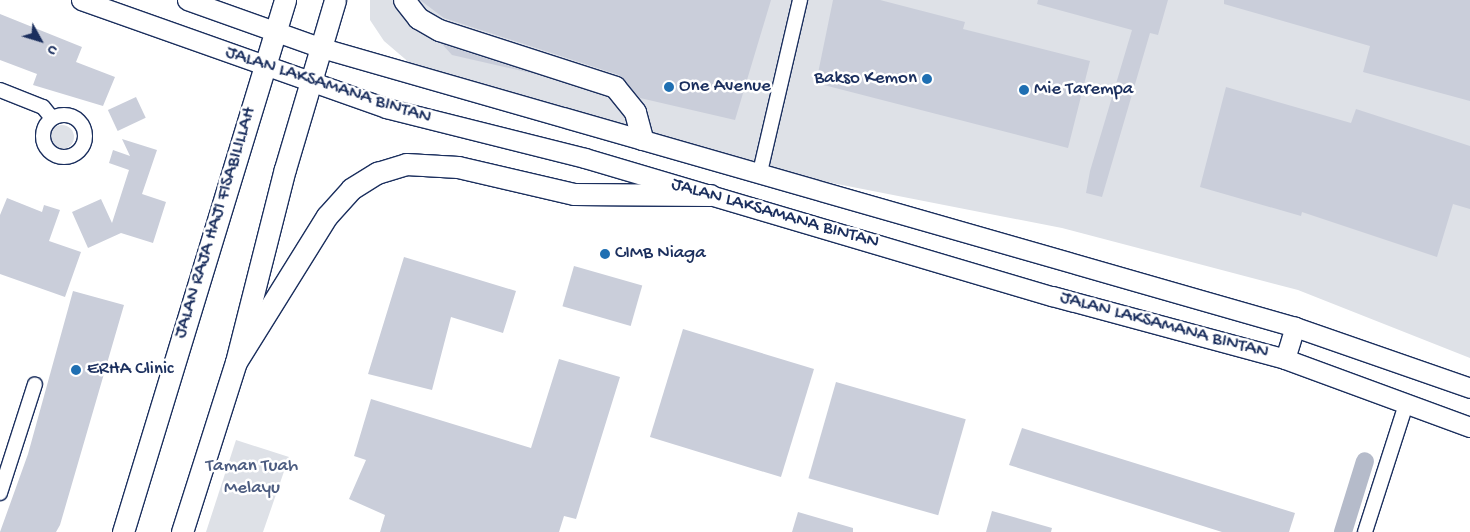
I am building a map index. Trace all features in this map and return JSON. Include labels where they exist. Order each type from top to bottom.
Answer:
[{"type":"main road","name":"JALAN LAKSAMANA BINTAN","points":[[81,0],[311,85],[710,195],[1285,359],[1470,427]]},
{"type":"main road","name":"JALAN LAKSAMANA BINTAN","points":[[187,0],[322,48],[642,138],[1295,327],[1470,388]]},
{"type":"main road","name":"JALAN RAJA HAJI FISABILILLAH","points":[[123,532],[284,0]]},
{"type":"main road","points":[[182,532],[236,362],[335,0]]},
{"type":"main road","points":[[404,0],[418,18],[439,30],[615,87],[635,112],[642,138]]},
{"type":"main road","points":[[236,362],[327,216],[351,189],[377,173],[406,164],[458,167],[574,194],[710,195]]},
{"type":"main road","points":[[1285,359],[1295,327]]},
{"type":"street","points":[[760,172],[800,0]]},
{"type":"street","points":[[0,90],[43,107],[52,118]]},
{"type":"street","points":[[0,493],[35,384]]},
{"type":"street","points":[[1365,532],[1406,404]]},
{"type":"green space","points":[[370,0],[1470,0],[1470,358],[1298,290],[1062,228],[761,169],[439,88],[384,41],[370,20]]},
{"type":"green space","points":[[62,125],[67,126],[73,132],[73,142],[67,148],[62,149],[57,148],[51,142],[50,137],[51,132],[57,126]]},
{"type":"green space","name":"Taman Tuah Melayu","points":[[236,440],[289,457],[263,532],[206,532]]},
{"type":"building","name":"One Avenue","points":[[420,0],[771,0],[735,120],[640,98],[619,75],[444,18]]},
{"type":"building","points":[[833,0],[880,0],[965,22],[963,29],[1090,61],[1068,148],[816,83]]},
{"type":"building","points":[[1038,0],[1168,0],[1158,35],[1150,33],[1102,197],[1086,193],[1090,171],[1132,30],[1037,4]]},
{"type":"building","points":[[1224,0],[1470,0],[1470,101],[1363,72],[1370,46],[1224,4]]},
{"type":"building","points":[[0,14],[82,47],[76,62],[115,77],[103,106],[33,85],[37,74],[0,60]]},
{"type":"building","points":[[442,44],[535,74],[452,55]]},
{"type":"building","points":[[1226,87],[1351,123],[1356,109],[1470,146],[1470,209],[1453,204],[1437,257],[1302,212],[1301,216],[1200,187]]},
{"type":"building","points":[[136,97],[146,118],[118,131],[108,110]]},
{"type":"building","points":[[122,139],[157,150],[142,194],[166,202],[153,243],[121,233],[88,248],[72,212],[101,199],[112,223],[129,170],[109,163],[113,150],[130,156]]},
{"type":"building","points":[[7,198],[42,212],[44,205],[60,210],[49,241],[81,252],[65,297],[0,274],[0,215]]},
{"type":"building","points":[[404,257],[516,291],[503,333],[451,317],[432,390],[368,374]]},
{"type":"building","points":[[574,266],[642,286],[631,326],[562,306]]},
{"type":"building","points":[[73,291],[124,305],[60,525],[56,532],[0,532],[28,454]]},
{"type":"building","points":[[683,329],[814,369],[781,477],[650,437]]},
{"type":"building","points":[[559,359],[620,377],[576,519],[564,516],[559,532],[380,532],[385,515],[349,499],[366,460],[354,456],[371,399],[531,448]]},
{"type":"building","points":[[836,382],[966,419],[938,515],[808,478]]},
{"type":"building","points":[[1022,428],[1295,513],[1289,532],[1222,532],[1009,465]]},
{"type":"building","points":[[992,511],[1052,528],[1051,532],[986,532]]},
{"type":"building","points":[[798,512],[853,528],[853,532],[792,532]]},
{"type":"waterway","points":[[1343,532],[1365,461]]},
{"type":"place","name":"Bakso Kemon","points":[[927,79]]},
{"type":"place","name":"One Avenue","points":[[669,87]]},
{"type":"place","name":"Mie Tarempa","points":[[1024,90]]},
{"type":"place","name":"CIMB Niaga","points":[[605,254]]},
{"type":"place","name":"ERHA Clinic","points":[[76,370]]}]
